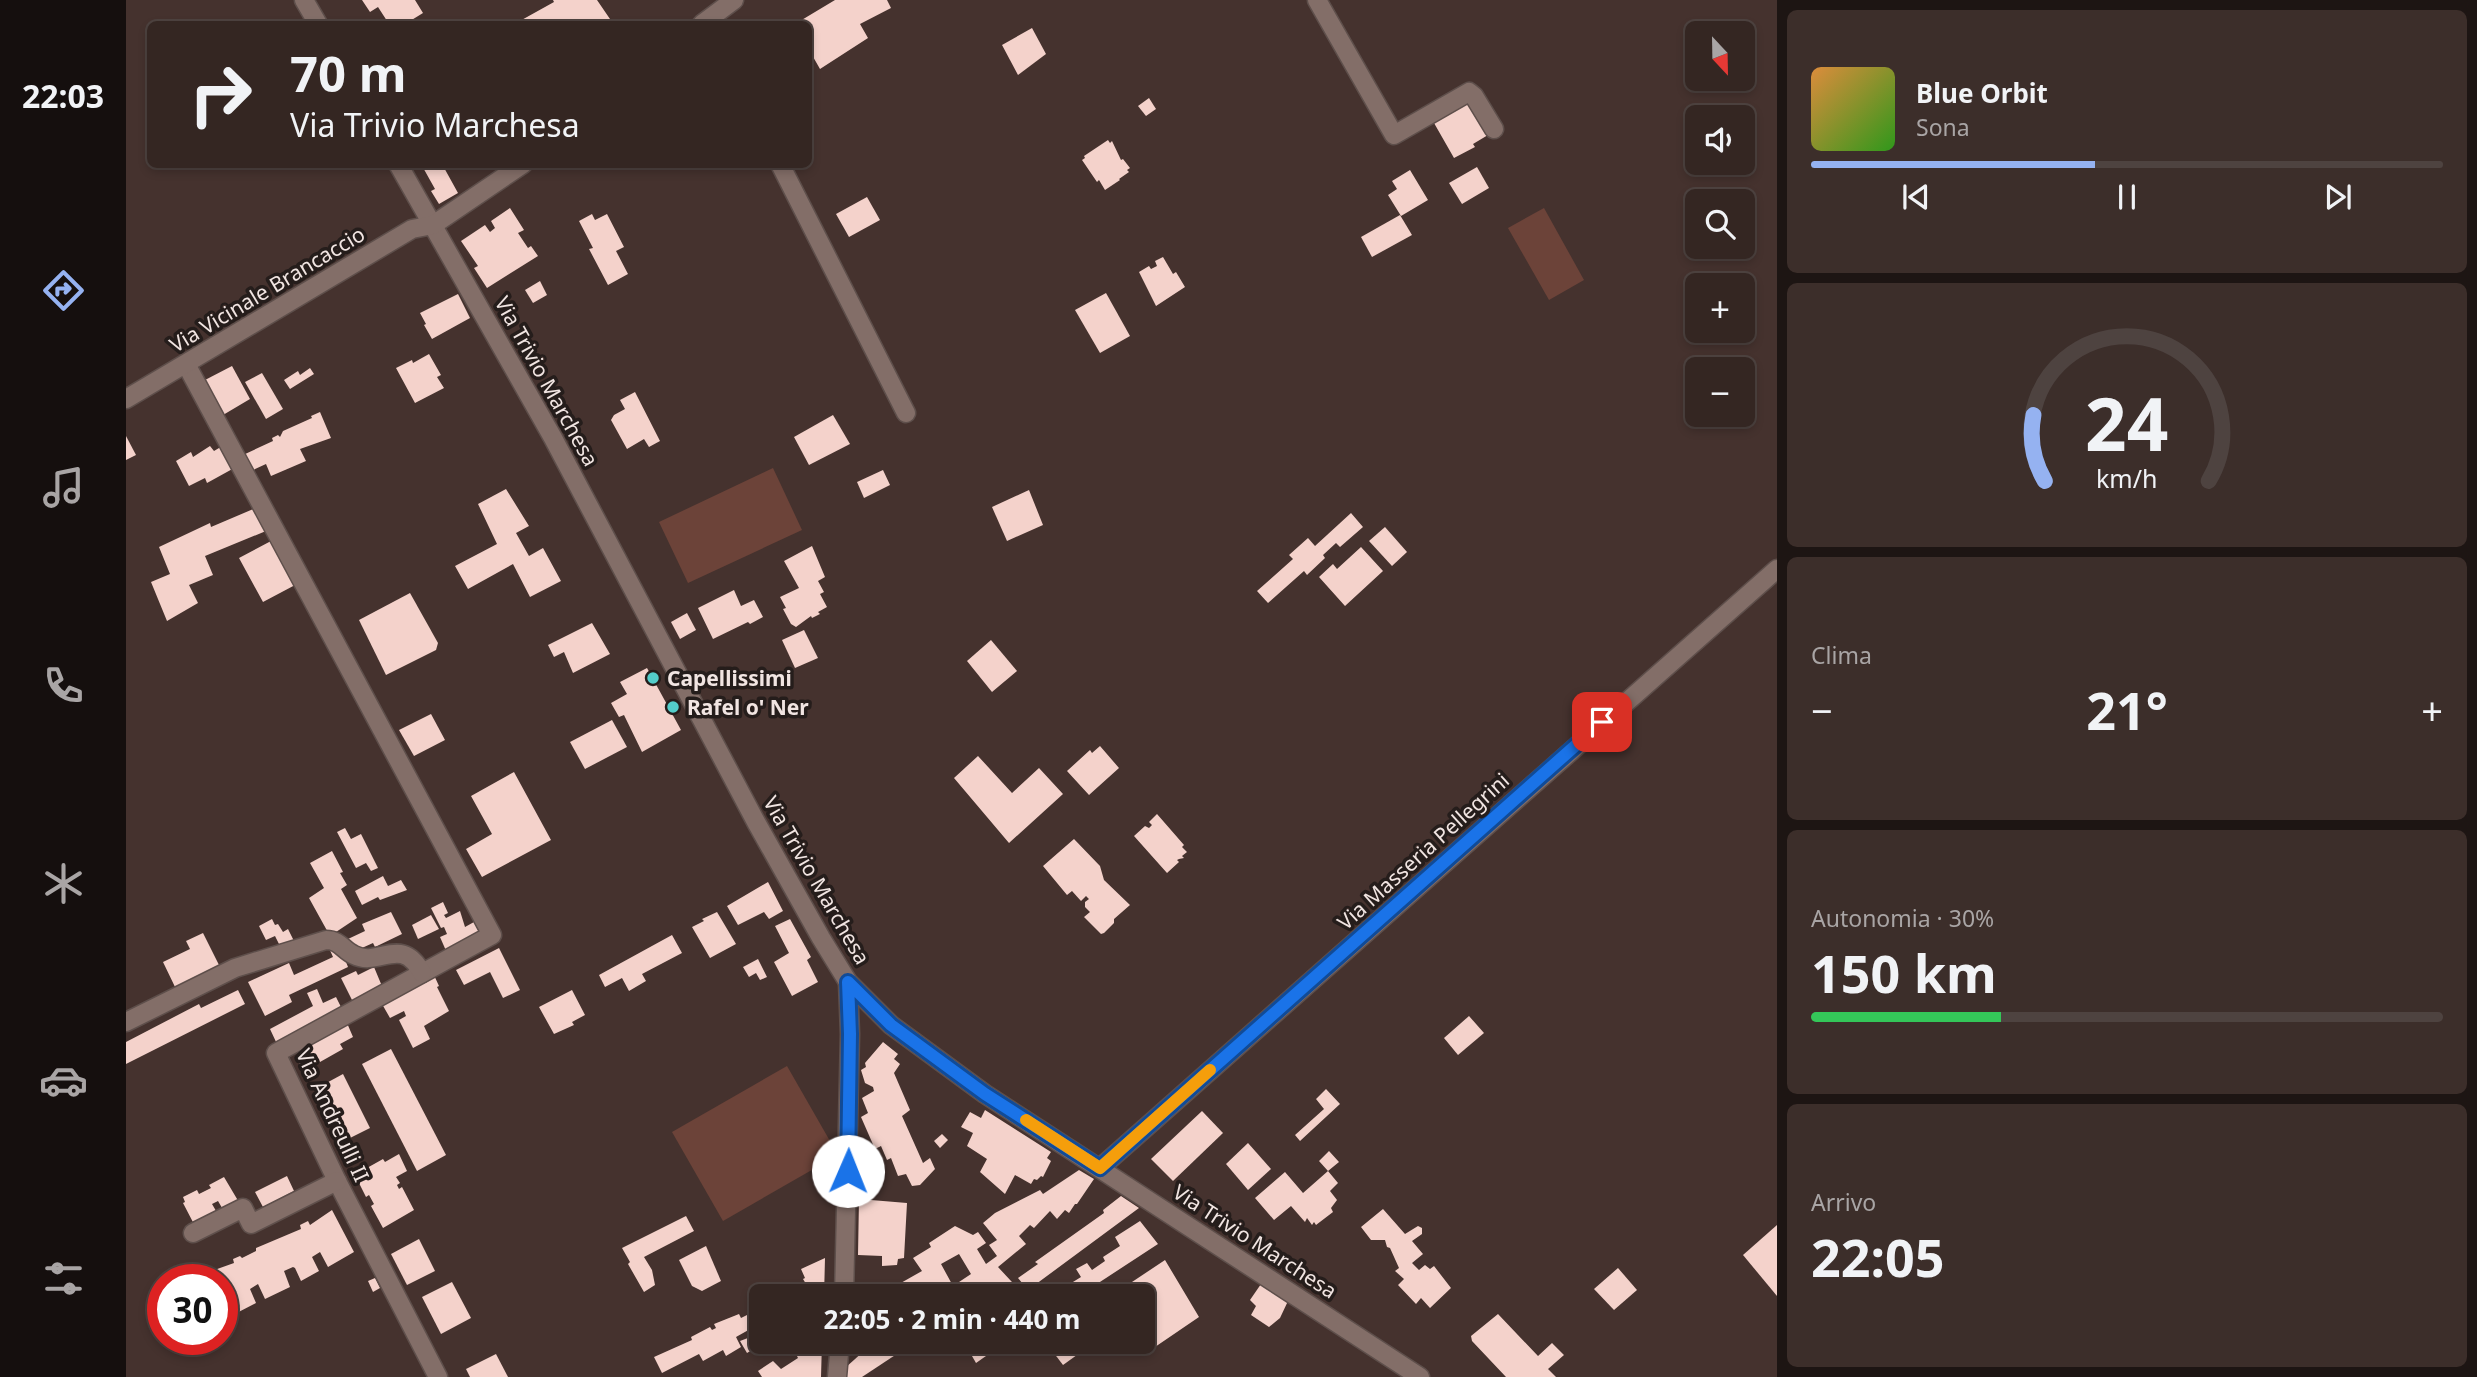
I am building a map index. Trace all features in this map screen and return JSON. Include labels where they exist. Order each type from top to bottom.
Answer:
[{"type":"street","points":[[304,0],[316,21]]},
{"type":"street","points":[[708,21],[734,0]]},
{"type":"street","points":[[1317,0],[1394,135],[1469,92],[1494,129]]},
{"type":"street","name":"Via Trivio Marchesa","points":[[400,168],[553,438],[757,822],[848,982],[891,1025],[985,1094],[1420,1377]]},
{"type":"street","name":"Via Vicinale Brancaccio","points":[[126,399],[412,229],[433,225],[517,168]]},
{"type":"street","points":[[781,168],[906,413]]},
{"type":"street","name":"Via Andreulli II","points":[[186,365],[492,935],[276,1053],[337,1181],[438,1377]]},
{"type":"street","name":"Via Masseria Pellegrini","points":[[1100,1168],[1777,569]]},
{"type":"street","points":[[126,1022],[235,968],[326,940],[335,940],[355,956],[401,953],[416,961],[422,973]]},
{"type":"street","points":[[844,1284],[848,982]]},
{"type":"street","points":[[193,1233],[243,1208],[251,1224],[337,1181]]},
{"type":"street","points":[[837,1377],[839,1354]]},
{"type":"shaded area","points":[[1544,208],[1584,280],[1549,300],[1508,228]]},
{"type":"shaded area","points":[[773,468],[802,530],[688,583],[659,522]]},
{"type":"shaded area","points":[[787,1066],[838,1155],[723,1221],[672,1132]]},
{"type":"building","points":[[362,0],[415,0],[423,13],[410,21],[387,21],[378,7],[370,12]]},
{"type":"building","points":[[553,0],[597,0],[610,19],[520,21],[554,2]]},
{"type":"building","points":[[835,0],[887,0],[891,8],[860,24],[868,38],[820,69],[812,55],[812,21],[800,21]]},
{"type":"building","points":[[1032,28],[1046,54],[1018,75],[1002,45]]},
{"type":"building","points":[[1149,98],[1156,109],[1146,116],[1138,106]]},
{"type":"building","points":[[1468,99],[1488,135],[1473,144],[1475,147],[1454,158],[1434,123],[1457,110],[1455,106]]},
{"type":"building","points":[[1108,140],[1110,143],[1112,141],[1121,160],[1130,168],[1120,180],[1105,190],[1082,160]]},
{"type":"building","points":[[1477,167],[1489,188],[1462,204],[1449,183]]},
{"type":"building","points":[[423,168],[444,168],[458,193],[439,204],[431,191],[435,189]]},
{"type":"building","points":[[1410,170],[1428,200],[1401,216],[1388,195],[1397,189],[1392,181]]},
{"type":"building","points":[[867,197],[880,220],[849,237],[836,214]]},
{"type":"building","points":[[510,208],[524,230],[518,233],[528,248],[531,246],[538,256],[487,288],[474,268],[478,266],[461,241],[485,225],[490,232],[495,228],[491,221]]},
{"type":"building","points":[[592,214],[595,220],[607,214],[624,247],[616,251],[628,274],[608,285],[589,249],[593,248],[579,221]]},
{"type":"building","points":[[1400,215],[1412,235],[1372,257],[1361,237]]},
{"type":"building","points":[[1163,257],[1185,287],[1156,306],[1139,272],[1149,266],[1151,269],[1157,266],[1155,261]]},
{"type":"building","points":[[540,281],[547,295],[533,303],[525,290]]},
{"type":"building","points":[[1106,293],[1130,336],[1100,353],[1075,310]]},
{"type":"building","points":[[458,294],[470,318],[432,339],[420,313]]},
{"type":"building","points":[[429,354],[441,375],[437,377],[444,388],[415,403],[396,368]]},
{"type":"building","points":[[232,366],[250,399],[223,415],[205,380]]},
{"type":"building","points":[[310,368],[314,374],[290,389],[284,380],[298,371],[300,375]]},
{"type":"building","points":[[262,373],[283,409],[266,419],[245,382]]},
{"type":"building","points":[[635,392],[660,441],[649,447],[644,439],[627,449],[611,420],[625,409],[620,400]]},
{"type":"building","points":[[320,412],[331,438],[300,449],[306,461],[271,476],[266,464],[251,471],[243,455],[273,441],[272,438],[278,435],[280,437],[283,431]]},
{"type":"building","points":[[833,415],[850,444],[809,465],[794,437]]},
{"type":"building","points":[[126,436],[136,455],[126,460]]},
{"type":"building","points":[[224,445],[236,467],[207,483],[205,478],[189,486],[176,461],[191,452],[193,457],[210,446],[214,451]]},
{"type":"building","points":[[883,470],[890,485],[864,498],[857,482]]},
{"type":"building","points":[[506,489],[529,526],[516,533],[529,556],[543,548],[561,581],[530,597],[513,564],[468,589],[455,566],[497,544],[478,504]]},
{"type":"building","points":[[1029,490],[1043,525],[1007,541],[992,507]]},
{"type":"building","points":[[258,507],[266,531],[205,556],[213,575],[189,585],[198,603],[167,621],[151,582],[170,574],[159,547],[210,523],[211,527]]},
{"type":"building","points":[[1351,513],[1363,527],[1340,547],[1336,543],[1307,575],[1304,571],[1268,603],[1257,591],[1293,559],[1289,555],[1308,538],[1315,546]]},
{"type":"building","points":[[1385,527],[1407,552],[1392,566],[1369,541]]},
{"type":"building","points":[[271,541],[278,555],[282,554],[297,584],[263,602],[239,558]]},
{"type":"building","points":[[812,546],[825,577],[818,581],[824,592],[820,594],[827,607],[796,627],[791,624],[783,609],[786,608],[780,597],[799,588],[784,561]]},
{"type":"building","points":[[1361,547],[1383,571],[1345,606],[1319,577],[1333,564],[1337,569]]},
{"type":"building","points":[[734,590],[741,606],[754,600],[763,617],[713,639],[698,608]]},
{"type":"building","points":[[410,593],[438,643],[436,650],[386,675],[359,620]]},
{"type":"building","points":[[687,613],[696,630],[680,639],[671,622]]},
{"type":"building","points":[[592,623],[610,654],[573,673],[564,652],[554,657],[548,645]]},
{"type":"building","points":[[804,630],[818,658],[795,668],[782,640]]},
{"type":"building","points":[[991,640],[1017,671],[992,692],[967,661]]},
{"type":"building","points":[[647,668],[681,730],[642,752],[624,715],[619,717],[611,703],[627,694],[620,682]]},
{"type":"building","points":[[431,714],[445,740],[414,756],[399,730]]},
{"type":"building","points":[[612,720],[627,747],[585,769],[570,742]]},
{"type":"building","points":[[1100,746],[1119,768],[1089,795],[1067,771],[1090,750],[1092,753]]},
{"type":"building","points":[[978,756],[1012,793],[1039,768],[1063,794],[1009,843],[954,778]]},
{"type":"building","points":[[514,772],[551,840],[482,877],[466,849],[492,834],[471,796]]},
{"type":"building","points":[[1157,814],[1187,852],[1167,873],[1134,836],[1145,826],[1149,828],[1152,825],[1149,822]]},
{"type":"building","points":[[345,828],[351,839],[361,834],[378,868],[371,871],[366,863],[356,868],[337,832]]},
{"type":"building","points":[[1074,839],[1100,866],[1104,880],[1130,905],[1101,934],[1084,917],[1090,912],[1085,907],[1085,902],[1089,899],[1086,896],[1081,901],[1072,891],[1067,895],[1043,866]]},
{"type":"building","points":[[332,851],[347,885],[341,889],[357,918],[330,936],[309,898],[324,888],[310,863]]},
{"type":"building","points":[[383,876],[388,886],[401,880],[407,890],[380,900],[378,897],[362,905],[355,891]]},
{"type":"building","points":[[768,882],[783,911],[769,919],[764,912],[738,925],[727,906]]},
{"type":"building","points":[[443,902],[448,913],[444,915],[446,918],[460,911],[465,927],[474,922],[481,936],[447,953],[440,937],[447,934],[431,908]]},
{"type":"building","points":[[391,912],[402,934],[375,947],[373,943],[353,952],[348,939],[365,931],[362,924]]},
{"type":"building","points":[[717,912],[736,944],[710,958],[692,927]]},
{"type":"building","points":[[431,915],[439,929],[418,939],[412,925]]},
{"type":"building","points":[[272,919],[283,932],[288,929],[295,943],[282,950],[275,936],[266,940],[259,926]]},
{"type":"building","points":[[790,919],[811,957],[807,960],[818,982],[792,996],[774,962],[789,953],[775,926]]},
{"type":"building","points":[[203,933],[220,967],[176,989],[163,962],[190,949],[186,941]]},
{"type":"building","points":[[672,935],[682,953],[642,974],[646,981],[629,991],[622,978],[605,987],[599,975]]},
{"type":"building","points":[[339,944],[348,967],[289,995],[292,1002],[265,1016],[248,982],[289,963],[294,975],[333,957],[329,948]]},
{"type":"building","points":[[499,948],[520,990],[503,998],[490,972],[464,985],[456,970]]},
{"type":"building","points":[[758,959],[767,977],[760,980],[756,973],[749,977],[743,967]]},
{"type":"building","points":[[374,967],[384,991],[354,1004],[341,978],[356,971],[358,975]]},
{"type":"building","points":[[433,973],[449,1011],[424,1026],[430,1039],[413,1048],[399,1020],[406,1016],[404,1011],[390,1018],[382,1004]]},
{"type":"building","points":[[317,989],[323,1003],[336,997],[342,1009],[277,1044],[270,1029],[313,1006],[307,993]]},
{"type":"building","points":[[238,990],[245,1004],[126,1064],[126,1042],[199,1004],[201,1008]]},
{"type":"building","points":[[572,990],[585,1015],[572,1022],[574,1025],[554,1034],[539,1007]]},
{"type":"building","points":[[1469,1016],[1484,1033],[1458,1055],[1444,1038]]},
{"type":"building","points":[[347,1023],[353,1037],[340,1044],[343,1049],[320,1062],[317,1057],[301,1066],[296,1057],[312,1048],[309,1043]]},
{"type":"building","points":[[883,1042],[898,1054],[894,1059],[900,1064],[894,1073],[910,1110],[902,1116],[923,1163],[930,1158],[935,1169],[920,1185],[912,1186],[906,1174],[898,1176],[891,1158],[887,1160],[881,1146],[875,1149],[861,1117],[868,1113],[862,1098],[874,1091],[873,1087],[865,1083],[861,1070]]},
{"type":"building","points":[[391,1049],[446,1155],[417,1171],[362,1064]]},
{"type":"building","points":[[343,1074],[370,1128],[346,1140],[319,1087]]},
{"type":"building","points":[[1326,1089],[1340,1104],[1300,1141],[1295,1135],[1324,1109],[1316,1099]]},
{"type":"building","points":[[985,1110],[1051,1152],[1047,1158],[1051,1161],[1043,1177],[1034,1179],[1031,1184],[1015,1175],[1005,1194],[980,1172],[987,1159],[967,1146],[973,1133],[961,1127],[970,1112],[981,1118]]},
{"type":"building","points":[[1202,1111],[1223,1133],[1173,1181],[1151,1159]]},
{"type":"building","points":[[942,1134],[948,1140],[940,1148],[934,1141]]},
{"type":"building","points":[[1248,1143],[1271,1169],[1248,1190],[1226,1164]]},
{"type":"building","points":[[1329,1151],[1339,1162],[1328,1171],[1319,1161]]},
{"type":"building","points":[[399,1154],[407,1171],[396,1177],[400,1183],[397,1185],[399,1189],[402,1187],[414,1210],[383,1228],[371,1206],[374,1204],[369,1195],[366,1197],[356,1177],[358,1173],[383,1159],[385,1162]]},
{"type":"building","points":[[1079,1170],[1094,1179],[1069,1213],[1065,1210],[1057,1219],[1050,1211],[1034,1228],[1030,1225],[1019,1236],[1026,1244],[998,1267],[1014,1284],[956,1284],[971,1274],[959,1254],[941,1264],[952,1284],[899,1284],[922,1271],[913,1258],[931,1247],[929,1243],[955,1226],[973,1235],[978,1232],[986,1243],[977,1249],[986,1264],[997,1256],[989,1245],[997,1240],[983,1223],[995,1213],[1040,1190],[1043,1194]]},
{"type":"building","points":[[1328,1171],[1338,1183],[1330,1191],[1337,1200],[1331,1208],[1333,1212],[1316,1225],[1314,1222],[1312,1225],[1307,1218],[1305,1222],[1291,1206],[1274,1220],[1255,1198],[1285,1172],[1303,1193]]},
{"type":"building","points":[[287,1176],[294,1191],[263,1207],[255,1192]]},
{"type":"building","points":[[224,1177],[240,1204],[225,1213],[218,1201],[212,1204],[219,1216],[196,1228],[183,1203],[183,1197],[197,1190],[199,1194]]},
{"type":"building","points":[[1121,1196],[1139,1208],[1036,1284],[1023,1284],[1018,1278],[1038,1264],[1035,1262],[1104,1213],[1103,1210]]},
{"type":"building","points":[[859,1199],[907,1203],[904,1258],[898,1259],[897,1265],[882,1266],[882,1256],[858,1255]]},
{"type":"building","points":[[1383,1209],[1405,1234],[1418,1226],[1422,1228],[1422,1234],[1412,1241],[1423,1254],[1412,1263],[1419,1270],[1425,1265],[1430,1269],[1434,1266],[1451,1288],[1430,1308],[1421,1298],[1416,1304],[1398,1285],[1404,1279],[1395,1271],[1399,1268],[1385,1240],[1371,1240],[1361,1227]]},
{"type":"building","points":[[332,1210],[354,1252],[328,1267],[320,1252],[312,1257],[319,1271],[301,1281],[295,1268],[284,1271],[290,1287],[265,1299],[258,1284],[250,1289],[256,1303],[238,1312],[238,1264],[231,1264],[234,1263],[233,1259],[240,1256],[242,1258],[256,1251],[256,1248],[301,1229],[300,1225],[308,1221],[310,1225]]},
{"type":"building","points":[[686,1216],[694,1231],[644,1257],[652,1270],[655,1285],[644,1292],[622,1248]]},
{"type":"building","points":[[1140,1221],[1158,1244],[1097,1284],[1070,1284],[1081,1277],[1076,1269],[1087,1263],[1092,1270],[1105,1261],[1103,1257],[1120,1246],[1115,1237]]},
{"type":"building","points":[[1777,1225],[1777,1296],[1743,1255]]},
{"type":"building","points":[[419,1239],[435,1271],[407,1285],[391,1254]]},
{"type":"building","points":[[706,1246],[721,1281],[702,1291],[692,1286],[679,1260]]},
{"type":"building","points":[[825,1258],[824,1284],[806,1284],[801,1269]]},
{"type":"building","points":[[1165,1260],[1199,1317],[1155,1347],[1155,1284],[1129,1284]]},
{"type":"building","points":[[1618,1268],[1637,1290],[1614,1310],[1594,1289]]},
{"type":"building","points":[[375,1278],[380,1288],[373,1292],[368,1281]]},
{"type":"building","points":[[452,1282],[471,1318],[441,1334],[422,1297]]},
{"type":"building","points":[[1261,1284],[1288,1301],[1280,1318],[1269,1327],[1251,1315],[1256,1306],[1250,1300]]},
{"type":"building","points":[[739,1314],[741,1318],[749,1314],[749,1330],[736,1337],[741,1347],[726,1356],[723,1350],[703,1361],[699,1354],[662,1373],[654,1357],[692,1340],[691,1337],[710,1327],[712,1330],[716,1328],[714,1324]]},
{"type":"building","points":[[1498,1314],[1538,1356],[1552,1343],[1564,1355],[1548,1369],[1556,1377],[1506,1377],[1472,1341],[1471,1336]]},
{"type":"building","points":[[749,1338],[749,1352],[747,1353],[740,1341]]},
{"type":"building","points":[[496,1354],[508,1377],[470,1377],[466,1369]]},
{"type":"building","points":[[796,1354],[822,1354],[821,1377],[762,1377],[758,1371],[773,1361],[781,1369],[798,1358]]},
{"type":"building","points":[[861,1354],[897,1354],[862,1377],[844,1377],[845,1368]]},
{"type":"building","points":[[971,1354],[989,1354],[976,1363]]},
{"type":"building","points":[[1055,1354],[1078,1354],[1063,1365]]},
{"type":"slow traffic","points":[[1026,1120],[1100,1168],[1210,1070]]},
{"type":"place","name":"Capellissimi","points":[[653,678]]},
{"type":"place","name":"Rafel o' Ner","points":[[673,707]]},
{"type":"route","points":[[848,1171],[848,982],[891,1025],[985,1094],[1100,1168],[1602,722]]}]
